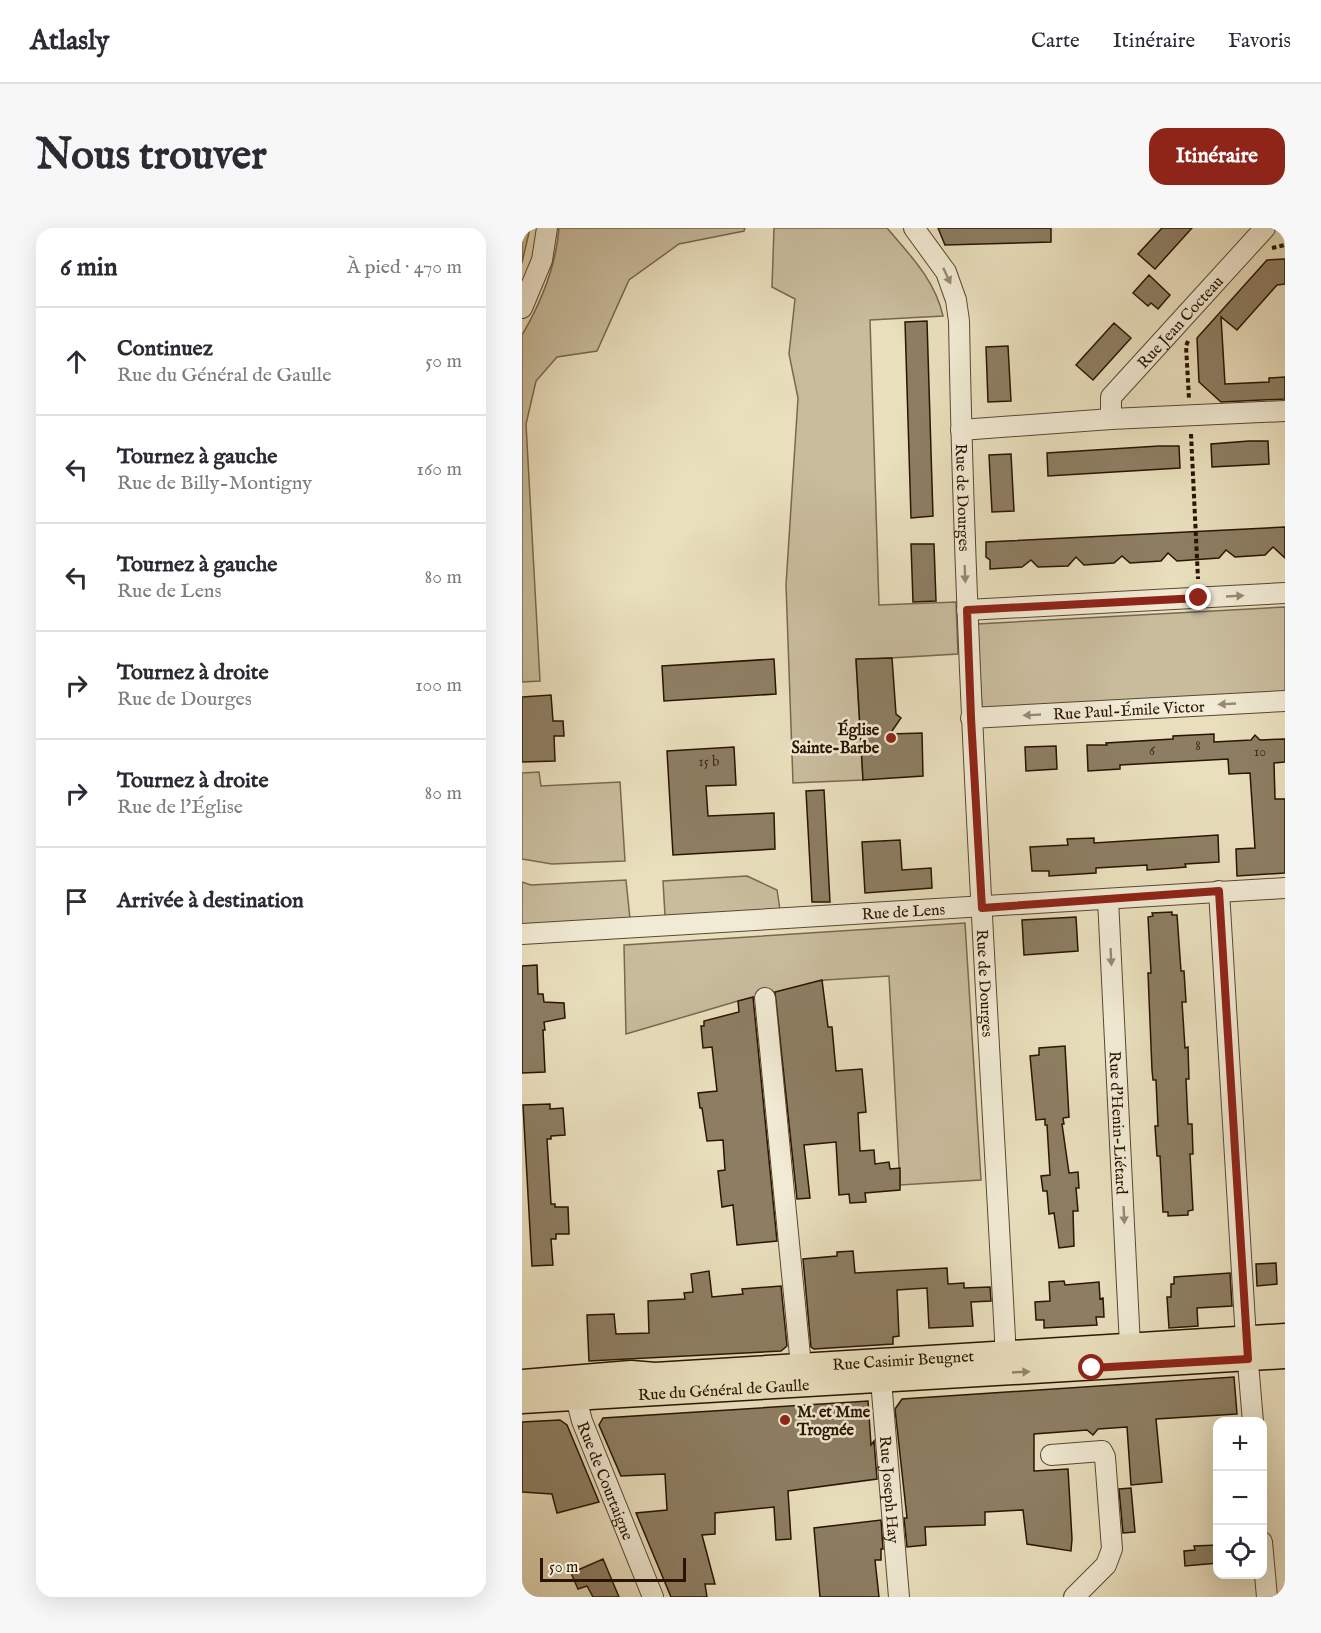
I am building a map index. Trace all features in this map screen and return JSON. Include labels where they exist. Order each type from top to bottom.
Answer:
[{"type":"main road","name":"Rue Casimir Beugnet","points":[[522,1382],[575,1388],[600,1375],[655,1375],[1130,1346],[1247,1349],[1285,1336]]},
{"type":"main road","name":"Rue du Général de Gaulle","points":[[522,1401],[575,1388],[881,1380],[1092,1368],[1247,1349],[1285,1356]]},
{"type":"street","points":[[522,308],[543,260],[547,228]]},
{"type":"street","name":"Rue de Dourges","points":[[914,228],[946,272],[956,300],[959,321],[971,718],[1005,1354]]},
{"type":"street","name":"Rue Jean Cocteau","points":[[1111,419],[1111,397],[1265,228]]},
{"type":"street","points":[[961,429],[1285,411]]},
{"type":"street","points":[[967,610],[1285,593]]},
{"type":"street","name":"Rue Paul-Émile Victor","points":[[971,718],[1285,701]]},
{"type":"street","name":"Rue de Lens","points":[[522,934],[1285,888]]},
{"type":"street","points":[[1219,891],[1253,1417]]},
{"type":"street","name":"Rue d'Henin-Liétard","points":[[1108,899],[1130,1346]]},
{"type":"street","points":[[765,998],[801,1366]]},
{"type":"street","points":[[1247,1349],[1285,1347]]},
{"type":"street","points":[[575,1388],[984,1365],[1005,1354]]},
{"type":"street","name":"Rue Joseph Hay","points":[[881,1380],[899,1597]]},
{"type":"street","name":"Rue de Courtaigne","points":[[575,1388],[582,1421],[653,1597]]},
{"type":"street","points":[[1051,1455],[1102,1450],[1105,1456],[1112,1549],[1110,1559],[1074,1597]]},
{"type":"street","points":[[1266,1579],[1267,1597]]},
{"type":"shaded area","points":[[522,228],[530,228],[522,263]]},
{"type":"shaded area","points":[[559,228],[745,228],[744,231],[679,244],[629,280],[597,351],[557,357],[536,381],[526,424],[540,681],[522,682],[522,335],[547,283],[555,256]]},
{"type":"shaded area","points":[[774,228],[887,228],[928,279],[943,316],[870,320],[879,605],[956,602],[958,654],[856,660],[863,780],[793,783],[786,585],[798,398],[789,354],[795,299],[772,287]]},
{"type":"shaded area","points":[[1285,607],[1285,694],[982,710],[977,624]]},
{"type":"shaded area","points":[[539,772],[541,786],[620,782],[625,861],[552,864],[522,859],[522,773]]},
{"type":"shaded area","points":[[747,876],[777,890],[780,910],[665,916],[663,881]]},
{"type":"shaded area","points":[[626,880],[630,919],[522,924],[522,882],[531,885]]},
{"type":"shaded area","points":[[965,923],[981,1180],[900,1185],[889,976],[825,980],[738,1001],[626,1034],[624,945]]},
{"type":"building","points":[[938,228],[1051,228],[1051,242],[945,245]]},
{"type":"building","points":[[1162,228],[1192,228],[1155,269],[1138,254]]},
{"type":"building","points":[[1285,259],[1285,284],[1277,285],[1237,330],[1221,317],[1225,384],[1269,382],[1269,378],[1285,377],[1285,399],[1221,402],[1199,382],[1197,338],[1267,260]]},
{"type":"building","points":[[1149,275],[1170,295],[1158,309],[1151,303],[1148,306],[1133,293]]},
{"type":"building","points":[[927,321],[933,516],[911,518],[905,322]]},
{"type":"building","points":[[1114,323],[1131,338],[1093,380],[1076,365]]},
{"type":"building","points":[[1008,346],[1011,401],[988,402],[986,347]]},
{"type":"building","points":[[1268,441],[1269,464],[1212,467],[1211,444]]},
{"type":"building","points":[[1179,446],[1180,468],[1048,476],[1047,453]]},
{"type":"building","points":[[1011,454],[1014,511],[992,512],[989,455]]},
{"type":"building","points":[[1285,527],[1285,558],[1273,547],[1265,555],[1235,557],[1226,550],[1219,558],[1177,561],[1168,553],[1161,561],[1130,563],[1122,556],[1114,563],[1084,565],[1076,557],[1068,566],[1038,567],[1031,560],[1022,567],[990,569],[990,560],[986,557],[986,542]]},
{"type":"building","points":[[911,544],[934,544],[936,601],[913,602]]},
{"type":"building","name":"Église Sainte-Barbe","points":[[892,658],[896,714],[901,718],[890,734],[922,733],[923,776],[863,780],[856,659]]},
{"type":"building","points":[[774,659],[776,694],[664,701],[662,666]]},
{"type":"building","points":[[551,695],[553,721],[563,721],[564,736],[554,736],[555,761],[522,762],[522,697]]},
{"type":"building","points":[[1214,734],[1214,742],[1251,740],[1255,735],[1260,740],[1285,739],[1285,762],[1274,763],[1275,799],[1285,799],[1285,873],[1237,876],[1236,849],[1255,848],[1250,773],[1229,774],[1228,759],[1120,765],[1120,769],[1088,771],[1087,745]]},
{"type":"building","points":[[1056,746],[1057,769],[1026,771],[1025,747]]},
{"type":"building","points":[[734,747],[736,785],[706,786],[708,816],[774,813],[775,849],[673,855],[667,751]]},
{"type":"building","points":[[824,790],[830,902],[812,902],[806,791]]},
{"type":"building","points":[[1218,835],[1219,862],[1147,870],[1147,865],[1096,868],[1096,873],[1049,876],[1049,871],[1032,871],[1030,847],[1068,845],[1067,839],[1094,838],[1094,843]]},
{"type":"building","points":[[900,840],[902,870],[931,868],[932,888],[865,893],[862,842]]},
{"type":"building","points":[[1172,912],[1172,915],[1177,915],[1181,971],[1184,971],[1186,1002],[1182,1002],[1185,1048],[1188,1047],[1189,1079],[1186,1079],[1188,1124],[1192,1124],[1193,1154],[1190,1154],[1193,1210],[1188,1211],[1188,1215],[1168,1216],[1168,1212],[1163,1212],[1160,1156],[1157,1156],[1155,1126],[1158,1126],[1156,1080],[1153,1080],[1152,1070],[1148,917],[1153,916],[1152,913]]},
{"type":"building","points":[[1076,917],[1078,951],[1024,955],[1022,920]]},
{"type":"building","points":[[537,965],[538,994],[543,994],[544,1002],[564,1003],[565,1018],[544,1022],[545,1072],[522,1073],[522,966]]},
{"type":"building","points":[[822,980],[828,1027],[832,1027],[836,1071],[862,1069],[866,1112],[858,1113],[860,1151],[874,1150],[875,1164],[889,1162],[890,1169],[900,1168],[900,1190],[865,1193],[866,1202],[850,1203],[849,1194],[839,1195],[836,1142],[804,1145],[810,1198],[797,1199],[775,992]]},
{"type":"building","points":[[753,997],[777,1241],[737,1245],[733,1205],[722,1207],[718,1171],[725,1170],[723,1140],[707,1141],[702,1108],[700,1108],[698,1093],[717,1091],[712,1047],[703,1048],[701,1026],[704,1026],[704,1021],[739,1012],[738,1001]]},
{"type":"building","points":[[1065,1046],[1069,1117],[1063,1118],[1064,1124],[1062,1124],[1069,1173],[1078,1172],[1079,1188],[1076,1188],[1078,1211],[1073,1211],[1074,1246],[1059,1248],[1054,1213],[1049,1214],[1047,1191],[1043,1191],[1041,1176],[1050,1175],[1047,1125],[1045,1125],[1045,1119],[1036,1120],[1030,1056],[1039,1055],[1039,1048]]},
{"type":"building","points":[[550,1104],[550,1109],[563,1108],[565,1135],[551,1136],[551,1139],[547,1139],[551,1204],[555,1204],[555,1207],[568,1207],[569,1234],[556,1234],[556,1239],[551,1239],[553,1265],[532,1266],[523,1105]]},
{"type":"building","points":[[853,1251],[855,1273],[947,1268],[948,1284],[964,1283],[964,1288],[990,1287],[991,1301],[971,1302],[973,1326],[929,1328],[927,1288],[897,1290],[899,1336],[893,1337],[893,1344],[814,1349],[811,1347],[803,1259],[837,1256],[837,1252]]},
{"type":"building","points":[[1276,1263],[1277,1284],[1257,1286],[1256,1264]]},
{"type":"building","points":[[709,1271],[712,1297],[743,1294],[742,1289],[781,1286],[787,1346],[781,1351],[589,1361],[587,1315],[614,1314],[616,1334],[649,1333],[648,1301],[685,1299],[684,1293],[693,1292],[691,1274]]},
{"type":"building","points":[[1230,1273],[1232,1306],[1197,1308],[1198,1326],[1169,1328],[1167,1297],[1171,1297],[1171,1284],[1174,1284],[1174,1277]]},
{"type":"building","points":[[1064,1281],[1065,1285],[1099,1282],[1104,1317],[1096,1317],[1097,1325],[1044,1328],[1044,1320],[1036,1320],[1035,1302],[1050,1301],[1049,1282]]},
{"type":"building","points":[[1234,1377],[1237,1414],[1156,1419],[1162,1482],[1131,1485],[1127,1427],[1098,1429],[1093,1435],[1087,1430],[1034,1434],[1034,1471],[1068,1469],[1071,1551],[1027,1544],[1023,1510],[985,1512],[985,1525],[925,1527],[926,1545],[907,1547],[904,1518],[907,1518],[895,1409],[902,1399]]},
{"type":"building","points":[[868,1401],[871,1445],[874,1441],[877,1479],[788,1491],[791,1539],[776,1540],[774,1507],[715,1513],[715,1534],[702,1535],[715,1584],[705,1584],[707,1597],[671,1597],[636,1513],[667,1510],[665,1474],[621,1476],[599,1425],[603,1418]]},
{"type":"building","points":[[560,1420],[567,1425],[599,1502],[557,1513],[552,1494],[522,1492],[522,1422]]},
{"type":"building","points":[[1131,1488],[1135,1532],[1123,1533],[1119,1489]]},
{"type":"building","points":[[881,1520],[883,1549],[881,1549],[881,1560],[875,1560],[879,1597],[820,1597],[814,1528]]},
{"type":"building","points":[[1213,1545],[1213,1563],[1185,1566],[1184,1551],[1195,1550],[1194,1546]]},
{"type":"building","points":[[603,1559],[619,1597],[593,1597],[587,1586],[578,1589],[571,1573]]},
{"type":"place","name":"Église Sainte-Barbe","points":[[891,738]]},
{"type":"place","name":"M. et Mme Trognée","points":[[785,1420]]},
{"type":"route","points":[[1092,1368],[1248,1359],[1219,891],[982,908],[967,610],[1199,598]]}]
